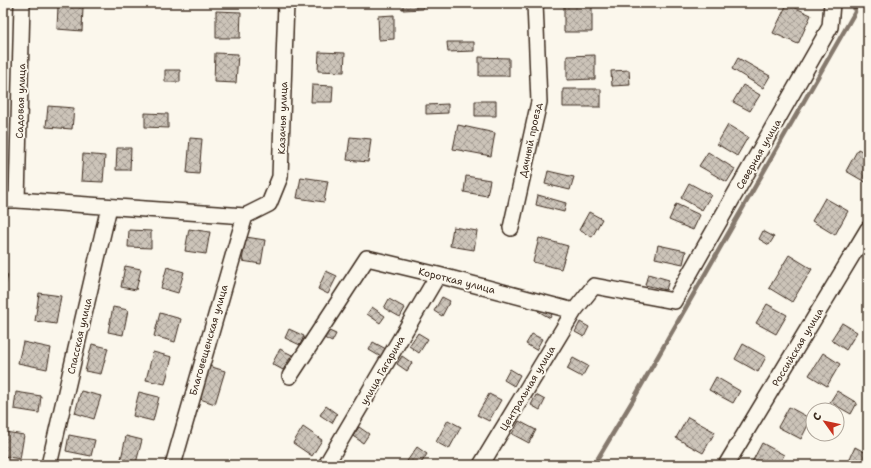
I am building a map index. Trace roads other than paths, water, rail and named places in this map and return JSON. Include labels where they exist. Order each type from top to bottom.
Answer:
[{"type":"street","name":"Садовая улица","points":[[10,200],[22,3]]},
{"type":"street","name":"Казачья улица","points":[[245,216],[269,204],[280,177],[286,3]]},
{"type":"street","name":"Дачный проезд","points":[[511,228],[539,102],[535,3]]},
{"type":"street","name":"Северная улица","points":[[574,311],[594,286],[674,301],[830,27],[832,3]]},
{"type":"street","points":[[10,200],[245,216]]},
{"type":"street","name":"Спасская улица","points":[[49,465],[109,207]]},
{"type":"street","name":"Благовещенская улица","points":[[172,465],[245,216]]},
{"type":"street","name":"Российская улица","points":[[726,465],[862,249],[868,229]]},
{"type":"street","name":"Короткая улица","points":[[290,376],[367,258],[574,311]]},
{"type":"street","name":"улица Гагарина","points":[[326,465],[438,275]]},
{"type":"street","name":"Центральная улица","points":[[481,465],[574,311]]},
{"type":"waterway","points":[[594,465],[633,400],[855,12],[854,3]]}]
